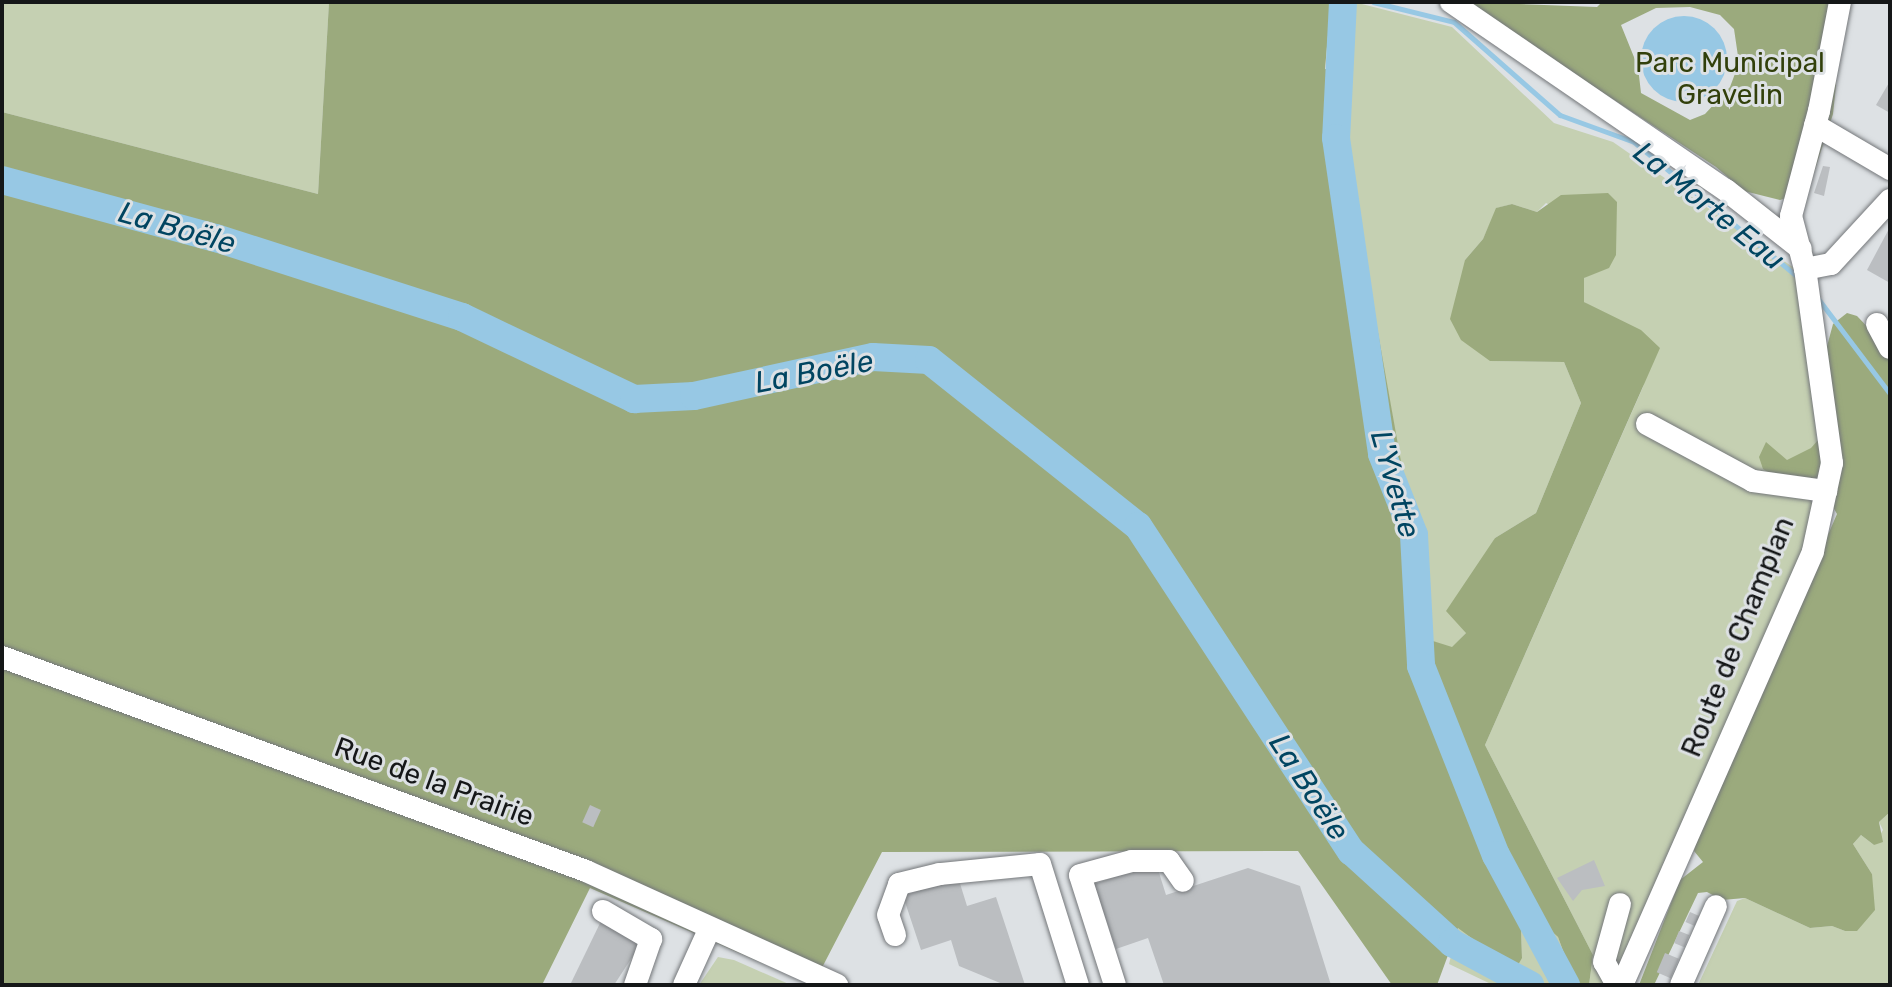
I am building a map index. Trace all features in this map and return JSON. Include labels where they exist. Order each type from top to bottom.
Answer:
[{"type":"street","points":[[1451,2],[1726,190],[1804,263],[1831,264],[1890,200]]},
{"type":"street","name":"Route de Champlan","points":[[1620,985],[1813,551],[1832,463],[1804,263],[1791,216],[1815,125],[1840,2]]},
{"type":"street","points":[[1815,125],[1890,169]]},
{"type":"street","points":[[1877,324],[1890,348]]},
{"type":"street","points":[[1647,424],[1753,481],[1826,491]]},
{"type":"street","name":"Rue de la Prairie","points":[[2,657],[545,855],[837,985]]},
{"type":"street","points":[[1115,985],[1080,875],[1132,861],[1169,861],[1183,881]]},
{"type":"street","points":[[895,935],[888,915],[899,884],[940,874],[1040,864],[1078,985]]},
{"type":"street","points":[[1620,904],[1604,962],[1620,985]]},
{"type":"street","points":[[1681,985],[1716,906]]},
{"type":"street","points":[[603,911],[651,939],[635,985]]},
{"type":"street","points":[[684,985],[709,930]]},
{"type":"green space","points":[[2,2],[329,2],[318,194],[2,112]]},
{"type":"green space","points":[[329,2],[1331,2],[1325,69],[1347,71],[1341,125],[1433,641],[1452,647],[1466,633],[1446,611],[1495,538],[1536,513],[1581,403],[1564,362],[1490,361],[1461,340],[1450,319],[1465,260],[1483,239],[1496,208],[1512,204],[1537,212],[1561,195],[1608,193],[1617,202],[1616,255],[1609,268],[1584,278],[1584,302],[1641,330],[1660,348],[1485,745],[1593,955],[1589,985],[1562,985],[1566,959],[1558,937],[1541,922],[1521,929],[1522,958],[1515,970],[1458,928],[1437,985],[1392,985],[1298,851],[882,852],[813,985],[590,888],[542,985],[2,985],[2,112],[318,194]]},
{"type":"green space","points":[[1354,2],[1452,27],[1554,123],[1613,142],[1797,270],[1818,448],[1770,473],[1821,508],[1610,985],[1589,985],[1593,955],[1485,745],[1643,387],[1652,350],[1584,302],[1584,278],[1613,246],[1613,239],[1546,203],[1537,212],[1512,204],[1497,208],[1483,239],[1465,260],[1490,361],[1564,362],[1581,403],[1536,513],[1495,538],[1466,633],[1452,648],[1432,641],[1341,125]]},
{"type":"green space","name":"Parc Municipal Gravelin","points":[[1465,2],[1597,7],[1602,2],[1828,2],[1826,49],[1836,85],[1833,114],[1808,191],[1780,200],[1744,191],[1716,167]],"holes":[[[1690,7],[1720,15],[1734,29],[1739,63],[1730,87],[1705,114],[1690,120],[1641,93],[1638,67],[1621,25],[1656,8]]]},
{"type":"green space","points":[[1847,313],[1857,316],[1881,341],[1890,342],[1890,812],[1879,822],[1883,842],[1874,845],[1861,835],[1853,844],[1872,874],[1875,910],[1857,931],[1832,926],[1810,928],[1745,898],[1722,900],[1707,892],[1698,893],[1654,985],[1639,985],[1680,880],[1703,862],[1694,851],[1695,842],[1837,514],[1829,500],[1795,490],[1763,469],[1759,457],[1766,442],[1787,460],[1811,448],[1826,431],[1816,387],[1833,324]]},
{"type":"green space","points":[[1890,812],[1890,985],[1698,985],[1737,901],[1745,898],[1810,928],[1832,926],[1845,931],[1872,874],[1853,844],[1861,835],[1874,845],[1883,830],[1879,822]]},
{"type":"green space","points":[[1541,922],[1558,937],[1566,959],[1562,985],[1493,985],[1449,964],[1458,928],[1522,958],[1521,929]]},
{"type":"green space","points":[[718,957],[734,960],[791,985],[699,985]]},
{"type":"water","points":[[1684,16],[1708,23],[1720,35],[1727,59],[1720,83],[1708,95],[1684,102],[1660,95],[1648,83],[1641,59],[1648,35],[1660,23]]},
{"type":"building","points":[[1890,81],[1890,113],[1876,105]]},
{"type":"building","points":[[1823,166],[1830,167],[1824,196],[1814,193]]},
{"type":"building","points":[[1890,227],[1890,283],[1867,270]]},
{"type":"building","points":[[590,805],[601,810],[593,827],[582,822]]},
{"type":"building","points":[[1594,860],[1605,886],[1582,890],[1573,901],[1557,878]]},
{"type":"building","points":[[1156,863],[1166,895],[1248,868],[1300,886],[1331,985],[1164,985],[1148,938],[1116,949],[1094,884]]},
{"type":"building","points":[[958,877],[967,906],[996,897],[1025,985],[1005,985],[959,966],[951,940],[921,950],[903,896]]},
{"type":"building","points":[[1690,912],[1699,916],[1695,926],[1686,922]]},
{"type":"building","points":[[603,917],[644,939],[614,985],[570,985]]},
{"type":"building","points":[[1679,931],[1689,935],[1684,947],[1674,943]]},
{"type":"building","points":[[1665,953],[1679,959],[1671,978],[1657,972]]},
{"type":"waterway","name":"L'Yvette","points":[[1343,2],[1336,138],[1382,454],[1414,535],[1421,666],[1496,855],[1566,985]]},
{"type":"waterway","name":"La Morte Eau","points":[[1373,2],[1454,22],[1560,115],[1634,142],[1798,277]]},
{"type":"waterway","name":"La Boële","points":[[2,180],[216,238],[462,317],[634,399],[694,396],[873,357],[929,360],[1138,526],[1351,851],[1452,943],[1530,985]]},
{"type":"waterway","points":[[1816,296],[1890,394]]}]
